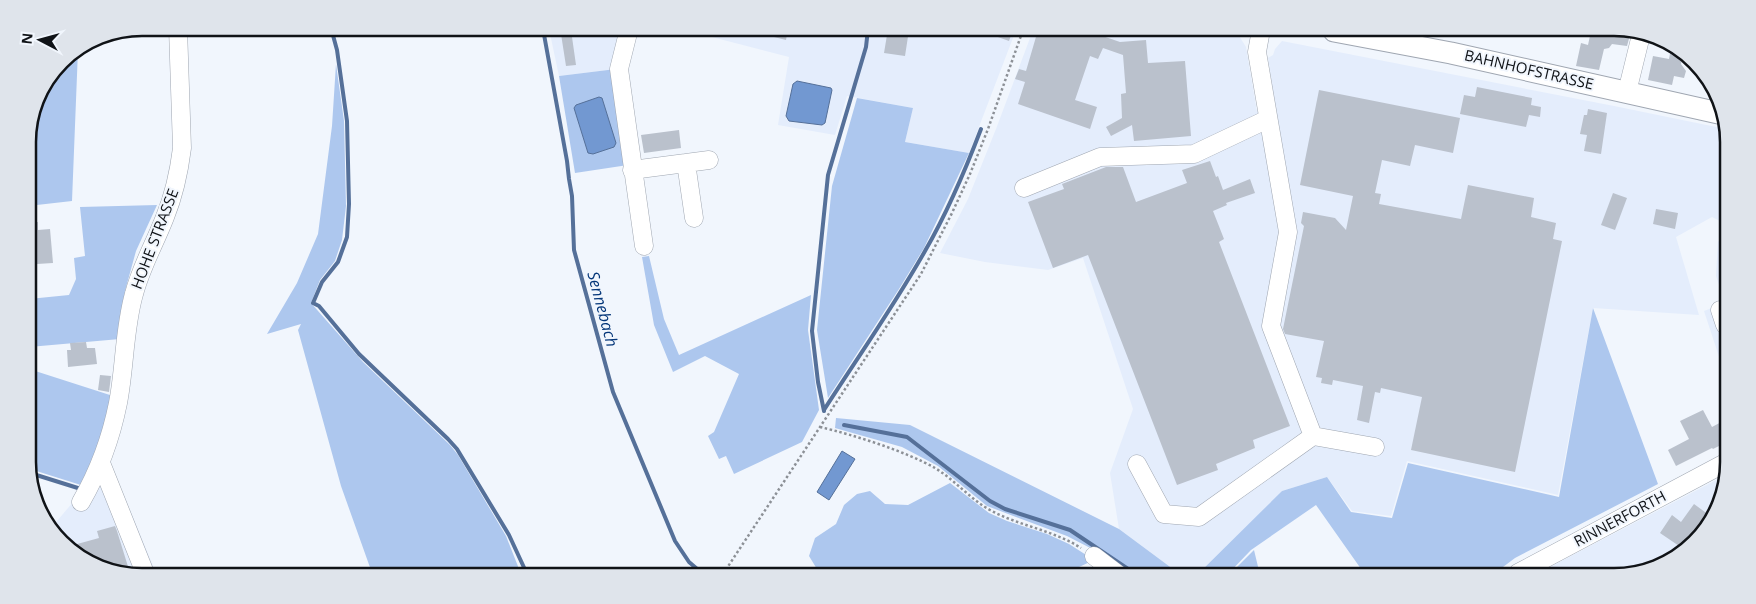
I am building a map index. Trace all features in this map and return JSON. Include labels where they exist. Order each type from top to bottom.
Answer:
[{"type":"main road","name":"BAHNHOFSTRASSE","points":[[1361,36],[1451,53],[1715,112]]},
{"type":"street","name":"HOHE STRASSE","points":[[81,502],[101,463],[118,403],[133,296],[143,265],[165,219],[173,196],[180,164],[182,148],[178,36]]},
{"type":"street","points":[[627,36],[619,69],[644,246]]},
{"type":"street","points":[[1260,36],[1257,52],[1288,232],[1271,326],[1313,436]]},
{"type":"street","points":[[1627,92],[1640,40]]},
{"type":"street","points":[[1024,188],[1100,158],[1194,154],[1268,119]]},
{"type":"street","points":[[632,170],[709,160]]},
{"type":"street","points":[[686,163],[694,218]]},
{"type":"street","points":[[1137,464],[1164,514],[1199,517],[1313,436],[1375,447]]},
{"type":"street","points":[[101,463],[143,568]]},
{"type":"street","name":"RINNERFORTH","points":[[1526,568],[1720,466]]},
{"type":"street","points":[[1094,556],[1110,568]]},
{"type":"path","points":[[727,568],[916,282],[952,213],[988,130],[1021,36]]},
{"type":"path","points":[[820,427],[898,452],[935,468],[987,509],[1004,518],[1066,539],[1094,556]]},
{"type":"shaded area","points":[[550,36],[624,36],[616,69],[559,76]]},
{"type":"shaded area","points":[[708,36],[1014,36],[969,153],[905,142],[913,108],[847,96],[835,135],[778,125],[789,57]]},
{"type":"shaded area","points":[[1031,36],[1239,36],[1246,47],[1257,112],[1273,90],[1268,58],[1273,55],[1275,49],[1282,41],[1719,128],[1720,221],[1712,217],[1676,237],[1699,315],[1593,308],[1558,495],[1407,461],[1391,516],[1352,511],[1327,477],[1282,491],[1204,568],[1172,568],[1119,529],[1110,473],[1133,409],[1083,258],[1048,270],[985,262],[940,253],[968,199]]},
{"type":"shaded area","points":[[78,58],[72,201],[36,205],[36,136],[40,115],[50,89],[63,72]]},
{"type":"shaded area","points":[[336,64],[344,121],[346,206],[342,240],[335,261],[320,280],[311,303],[363,362],[450,445],[458,455],[506,536],[519,568],[370,568],[341,486],[298,330],[301,324],[267,334],[297,283],[318,234],[332,126]]},
{"type":"shaded area","points":[[616,69],[628,165],[575,173],[559,76]]},
{"type":"shaded area","points":[[797,81],[831,88],[825,123],[822,125],[789,121],[786,116],[793,84]]},
{"type":"shaded area","points":[[599,97],[602,98],[616,143],[614,147],[593,154],[588,153],[574,108],[576,105]]},
{"type":"shaded area","points":[[857,98],[913,108],[905,142],[969,153],[924,248],[828,398],[817,330],[832,186]]},
{"type":"shaded area","points":[[157,205],[136,251],[125,291],[120,339],[36,346],[36,298],[69,295],[76,279],[74,258],[85,256],[80,207]]},
{"type":"shaded area","points":[[1718,241],[1720,242],[1720,288],[1716,276]]},
{"type":"shaded area","points":[[649,256],[664,319],[679,355],[811,295],[808,330],[819,410],[802,442],[734,474],[726,456],[719,459],[708,436],[714,432],[739,374],[705,356],[673,372],[654,325],[642,257]]},
{"type":"shaded area","points":[[1720,305],[1720,360],[1704,311]]},
{"type":"shaded area","points":[[1593,308],[1658,484],[1515,558],[1502,568],[1360,568],[1316,505],[1251,550],[1234,568],[1204,568],[1282,491],[1327,477],[1351,512],[1392,518],[1408,463],[1559,497]]},
{"type":"shaded area","points":[[36,371],[113,396],[113,403],[84,486],[36,471]]},
{"type":"shaded area","points":[[836,418],[910,425],[1119,529],[1172,568],[1118,568],[1098,552],[1067,536],[987,506],[938,466],[902,447],[835,428]]},
{"type":"shaded area","points":[[842,451],[855,459],[829,500],[817,492]]},
{"type":"shaded area","points":[[108,461],[154,568],[129,567],[102,560],[78,546],[67,537],[56,523]]},
{"type":"shaded area","points":[[1718,479],[1712,502],[1698,526],[1673,550],[1660,557],[1634,566],[1620,568],[1548,568]]},
{"type":"shaded area","points":[[950,483],[989,513],[1047,534],[1069,544],[1094,560],[1077,568],[816,568],[809,556],[815,538],[836,524],[844,505],[857,494],[870,491],[885,504],[908,505]]},
{"type":"shaded area","points":[[1254,550],[1258,568],[1236,568]]},
{"type":"building","points":[[561,36],[572,36],[576,65],[566,66]]},
{"type":"building","points":[[770,36],[787,36],[786,40]]},
{"type":"building","points":[[887,36],[908,36],[905,56],[884,53]]},
{"type":"building","points":[[995,36],[1011,36],[1009,41]]},
{"type":"building","points":[[1036,36],[1102,36],[1120,42],[1146,40],[1148,63],[1185,61],[1191,136],[1134,141],[1132,125],[1111,136],[1106,127],[1122,118],[1121,94],[1126,93],[1123,55],[1103,48],[1098,59],[1090,56],[1075,100],[1097,107],[1090,129],[1018,104],[1025,82],[1015,79],[1019,69],[1026,71]]},
{"type":"building","points":[[1590,36],[1629,37],[1627,46],[1612,44],[1609,48],[1604,49],[1599,70],[1576,66],[1581,43],[1588,45]]},
{"type":"building","points":[[1670,52],[1682,61],[1681,64],[1686,71],[1684,78],[1674,76],[1672,85],[1648,80],[1653,56],[1669,59]]},
{"type":"building","points":[[1477,87],[1532,98],[1531,105],[1541,107],[1540,117],[1529,115],[1526,127],[1460,114],[1464,95],[1475,97]]},
{"type":"building","points":[[1319,90],[1460,118],[1453,153],[1415,145],[1410,166],[1382,160],[1375,193],[1381,194],[1379,204],[1461,219],[1468,185],[1534,198],[1531,217],[1556,223],[1553,239],[1562,241],[1515,472],[1411,450],[1422,397],[1381,388],[1380,393],[1375,392],[1369,423],[1357,420],[1363,386],[1333,380],[1332,385],[1321,383],[1322,378],[1316,377],[1324,341],[1285,334],[1283,329],[1304,226],[1301,223],[1303,212],[1335,218],[1346,230],[1353,196],[1300,185]]},
{"type":"building","points":[[1588,109],[1607,113],[1601,154],[1584,151],[1587,135],[1580,134],[1584,115],[1587,115]]},
{"type":"building","points":[[679,130],[681,148],[644,153],[641,135]]},
{"type":"building","points":[[1210,161],[1223,190],[1250,179],[1255,193],[1226,203],[1227,205],[1213,211],[1224,239],[1219,242],[1290,426],[1253,440],[1255,448],[1216,464],[1218,470],[1177,485],[1088,255],[1053,268],[1028,202],[1064,189],[1062,184],[1106,167],[1123,167],[1136,202],[1187,183],[1182,170]]},
{"type":"building","points":[[1613,193],[1627,198],[1615,230],[1601,225]]},
{"type":"building","points":[[1656,209],[1678,213],[1675,229],[1653,224]]},
{"type":"building","points":[[36,222],[38,222],[38,230],[50,229],[53,263],[37,264]]},
{"type":"building","points":[[86,342],[87,348],[95,348],[97,364],[68,367],[67,350],[71,350],[70,343]]},
{"type":"building","points":[[100,375],[111,376],[109,392],[98,390]]},
{"type":"building","points":[[1703,410],[1712,427],[1720,423],[1720,446],[1676,466],[1668,450],[1689,439],[1680,421]]},
{"type":"building","points":[[1694,504],[1707,513],[1693,532],[1678,546],[1660,533],[1672,515],[1681,522]]},
{"type":"building","points":[[115,526],[128,567],[102,560],[89,554],[76,544],[99,538],[97,531]]},
{"type":"waterway","points":[[333,36],[337,50],[347,121],[349,204],[347,237],[338,262],[322,282],[313,303],[319,306],[359,354],[457,449],[509,535],[524,568]]},
{"type":"waterway","name":"Sennebach","points":[[544,36],[572,196],[574,250],[613,392],[675,541],[689,562],[696,568]]},
{"type":"waterway","points":[[824,411],[818,382],[812,331],[828,175],[866,47],[867,36]]},
{"type":"waterway","points":[[824,410],[901,292],[933,237],[955,192],[981,129]]},
{"type":"waterway","points":[[844,425],[907,437],[990,501],[1005,509],[1070,530],[1127,568]]},
{"type":"waterway","points":[[37,475],[81,489]]}]
